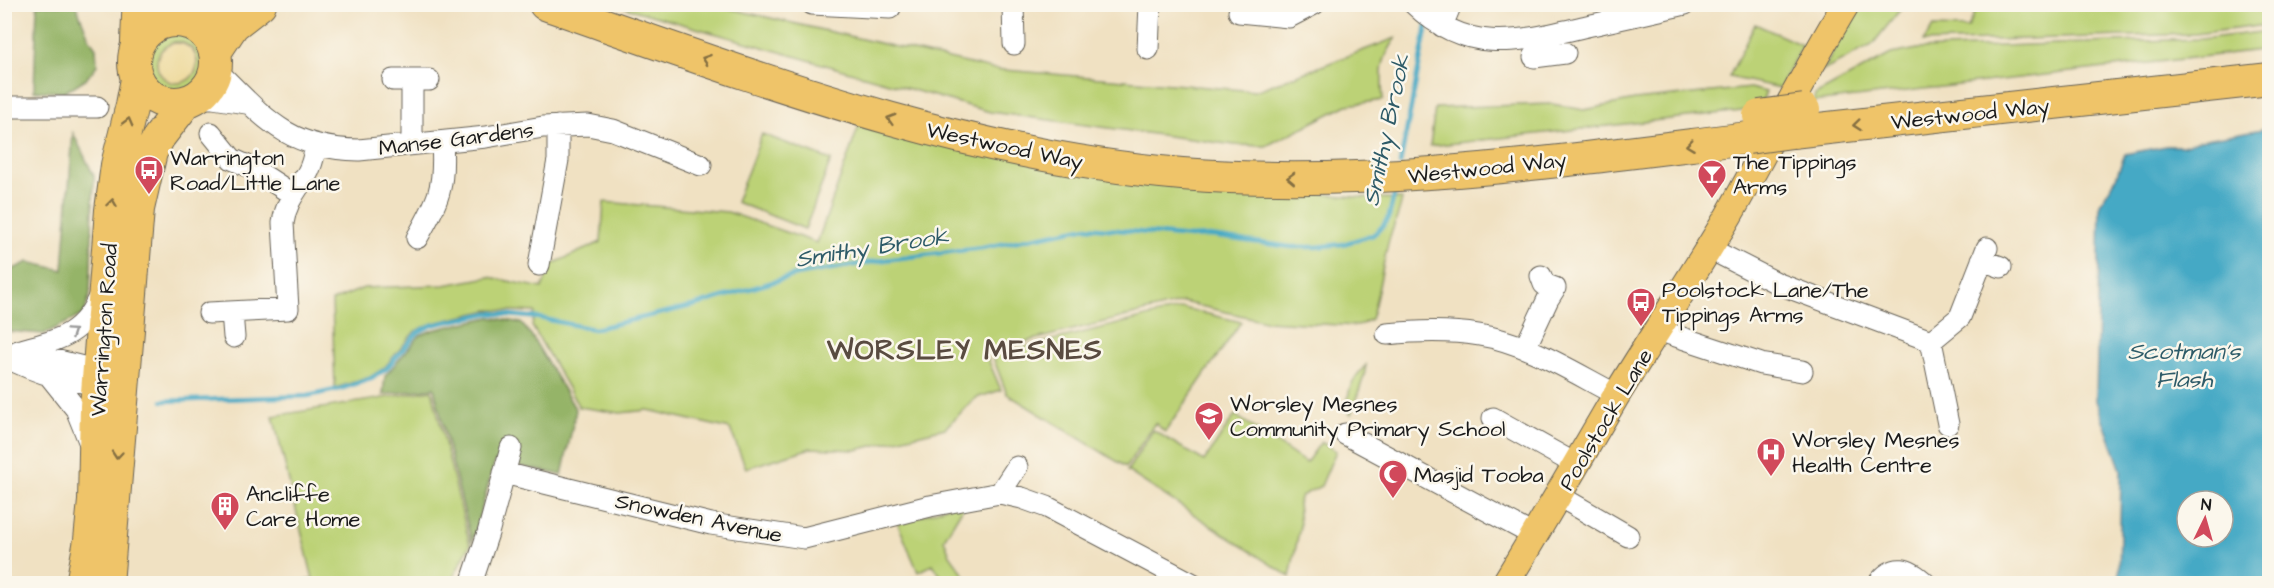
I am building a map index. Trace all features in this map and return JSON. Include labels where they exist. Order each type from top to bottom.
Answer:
[{"type":"highway","points":[[214,4],[197,15],[170,15],[164,22],[144,34],[138,43],[135,66],[152,97],[174,104],[191,100],[208,86],[215,61],[233,25],[260,4]]},
{"type":"highway","name":"Westwood Way","points":[[545,4],[862,111],[1005,148],[1105,165],[1182,174],[1306,179],[1372,167],[1422,165],[1754,127],[2270,61]]},
{"type":"highway","name":"Westwood Way","points":[[608,4],[811,73],[925,108],[1007,127],[1111,145],[1174,152],[1307,158],[1372,167]]},
{"type":"highway","points":[[170,15],[202,30],[210,40],[215,61]]},
{"type":"highway","name":"Warrington Road","points":[[107,584],[105,282],[117,165],[132,105],[135,66]]},
{"type":"highway","name":"Westwood Way","points":[[1798,121],[2270,79]]},
{"type":"highway","name":"Warrington Road","points":[[82,584],[90,540],[96,458],[107,381],[136,232],[138,209],[152,152],[159,137],[191,100]]},
{"type":"main road","name":"Warrington Road","points":[[135,66],[136,4]]},
{"type":"main road","name":"Poolstock Lane","points":[[1504,584],[1708,248],[1846,4]]},
{"type":"street","points":[[812,4],[890,8],[890,4]]},
{"type":"street","points":[[1013,4],[1014,44]]},
{"type":"street","points":[[1148,49],[1150,4]]},
{"type":"street","points":[[1239,12],[1290,17],[1314,4]]},
{"type":"street","points":[[1428,16],[1451,4]]},
{"type":"street","points":[[1534,57],[1638,9],[1685,4]]},
{"type":"street","points":[[1428,16],[1457,33],[1487,41],[1517,41],[1557,47]]},
{"type":"street","name":"Manse Gardens","points":[[215,61],[246,103],[291,136],[316,146],[338,150],[359,150],[486,138],[530,128],[588,125],[606,128],[671,163],[701,165]]},
{"type":"street","points":[[411,80],[412,144]]},
{"type":"street","name":"Manse Gardens","points":[[191,100],[213,98],[246,103]]},
{"type":"street","points":[[4,106],[97,109]]},
{"type":"street","points":[[539,265],[551,245],[558,160],[558,126]]},
{"type":"street","points":[[211,133],[232,159],[252,168],[292,195]]},
{"type":"street","points":[[417,238],[437,219],[444,166],[442,142]]},
{"type":"street","points":[[209,313],[288,309],[283,223],[285,209],[308,173],[316,146]]},
{"type":"street","points":[[1708,248],[1779,284],[1930,341]]},
{"type":"street","points":[[1930,341],[1960,317],[1990,259]]},
{"type":"street","points":[[9,353],[60,339],[78,328],[96,304],[105,282]]},
{"type":"street","points":[[1525,348],[1554,282]]},
{"type":"street","points":[[232,312],[234,337]]},
{"type":"street","points":[[1659,330],[1761,364],[1802,371]]},
{"type":"street","points":[[1387,334],[1419,331],[1481,335],[1525,348],[1617,395]]},
{"type":"street","points":[[1930,341],[1948,424]]},
{"type":"street","points":[[9,353],[107,381]]},
{"type":"street","points":[[9,353],[48,374],[87,383],[107,381]]},
{"type":"street","points":[[48,374],[76,409],[96,458]]},
{"type":"street","points":[[1493,418],[1577,465]]},
{"type":"street","points":[[1345,434],[1535,536]]},
{"type":"street","points":[[471,584],[488,533],[511,448]]},
{"type":"street","points":[[1000,494],[1017,466]]},
{"type":"street","name":"Snowden Avenue","points":[[504,473],[711,524],[804,538],[930,506],[1000,494],[1022,498],[1047,507],[1193,584]]},
{"type":"street","points":[[1559,496],[1628,536]]},
{"type":"street","points":[[1878,584],[1887,573],[1899,570],[1914,572],[1926,584]]},
{"type":"green space","points":[[1978,4],[2266,4],[2266,25],[2195,34],[1923,42],[1933,27],[1968,28]]},
{"type":"green space","points":[[37,5],[76,5],[89,38],[96,48],[97,65],[87,78],[65,92],[34,91]]},
{"type":"green space","points":[[616,5],[714,5],[992,69],[1255,91],[1396,38],[1382,68],[1383,100],[1347,105],[1266,146],[1235,145],[990,112]]},
{"type":"green space","points":[[1862,5],[1904,5],[1872,45],[1823,71],[1842,35]]},
{"type":"green space","points":[[1755,24],[1802,45],[1780,88],[1729,77]]},
{"type":"green space","points":[[2269,31],[2269,49],[1813,102],[1815,95],[1891,54],[1918,49],[2201,39]]},
{"type":"green space","points":[[168,33],[188,34],[200,42],[207,57],[207,68],[195,88],[182,94],[169,92],[156,84],[148,72],[146,59],[152,45]],"holes":[[[174,42],[181,42],[193,48],[197,61],[195,73],[157,62],[163,48]]]},
{"type":"green space","points":[[1750,88],[1766,92],[1759,109],[1430,146],[1435,108],[1552,104],[1584,110],[1635,100]]},
{"type":"green space","points":[[862,117],[1226,186],[1402,199],[1389,240],[1371,319],[1358,326],[1265,321],[1183,302],[985,352],[1001,390],[976,398],[945,428],[856,450],[811,448],[746,468],[730,429],[648,410],[620,413],[579,407],[532,326],[535,312],[489,310],[433,323],[415,331],[384,368],[370,377],[335,388],[332,301],[364,288],[444,285],[489,277],[542,288],[552,264],[601,242],[604,202],[728,212],[817,243]]},
{"type":"green space","points":[[73,133],[94,176],[90,294],[84,314],[44,334],[5,331],[5,273],[28,262],[63,270]]},
{"type":"green space","points":[[762,134],[831,160],[805,229],[736,202]]},
{"type":"green space","points":[[1183,308],[1241,322],[1165,432],[1155,423],[1126,467],[1007,394],[992,355]]},
{"type":"green space","points":[[490,317],[521,323],[531,335],[576,410],[562,475],[495,461],[472,543],[434,388],[383,395],[385,376],[420,335]]},
{"type":"green space","points":[[1366,365],[1351,414],[1348,412],[1349,392],[1357,375]]},
{"type":"green space","points":[[432,390],[470,545],[450,583],[297,583],[313,579],[273,416]]},
{"type":"green space","points":[[1235,415],[1306,463],[1321,442],[1336,451],[1321,486],[1301,496],[1298,503],[1300,526],[1290,577],[1127,471],[1153,430],[1204,461]]},
{"type":"green space","points":[[968,499],[944,539],[950,555],[970,583],[945,583],[933,564],[918,572],[898,524]]},
{"type":"sand","points":[[177,43],[185,44],[191,49],[196,55],[196,71],[191,77],[185,82],[177,83],[169,82],[163,77],[158,71],[157,63],[158,55],[163,49],[169,44]]},
{"type":"water","name":"Scotman's Flash","points":[[2269,128],[2269,583],[2119,583],[2121,470],[2096,401],[2100,204],[2115,180],[2125,154],[2166,146],[2183,146],[2200,140]]},
{"type":"waterway","name":"Smithy Brook","points":[[1400,164],[1427,25]]},
{"type":"waterway","name":"Smithy Brook","points":[[163,401],[308,396],[340,389],[370,379],[386,369],[418,332],[432,325],[489,313],[539,318],[594,329],[696,305],[796,275],[884,260],[982,248],[1087,227],[1190,237],[1210,236],[1291,247],[1343,244],[1373,235],[1383,226],[1389,216],[1396,187]]},
{"type":"place","name":"Warrington Road/Little Lane","points":[[149,196]]},
{"type":"place","name":"The Tippings Arms","points":[[1712,200]]},
{"type":"place","name":"Poolstock Lane/The Tippings Arms","points":[[1641,328]]},
{"type":"place","name":"Worsley Mesnes Community Primary School","points":[[1209,442]]},
{"type":"place","name":"Worsley Mesnes Health Centre","points":[[1771,478]]},
{"type":"place","name":"Masjid Tooba","points":[[1393,500]]},
{"type":"place","name":"Ancliffe Care Home","points":[[225,532]]},
{"type":"district","name":"WORSLEY MESNES","points":[[965,349]]}]
